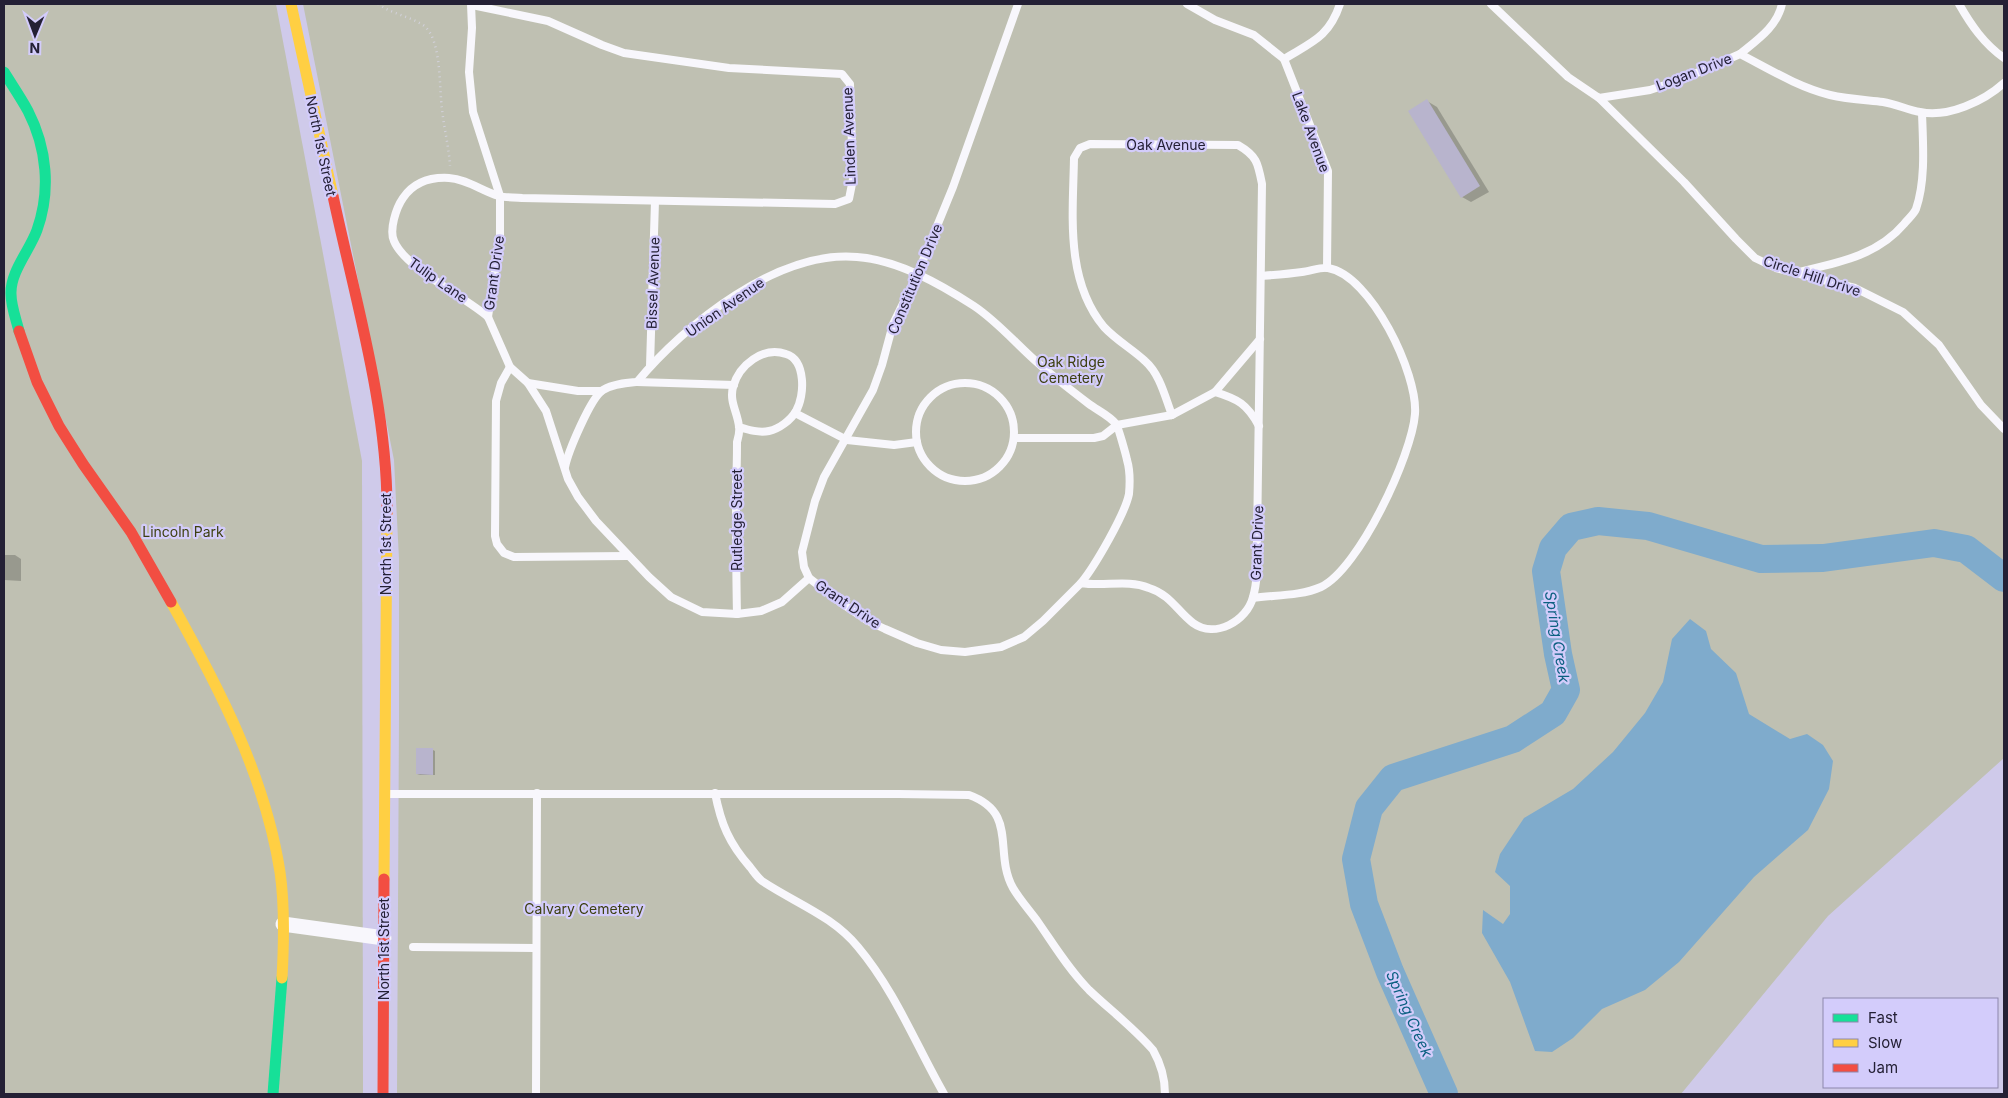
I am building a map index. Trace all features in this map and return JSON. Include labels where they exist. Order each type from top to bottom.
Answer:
[{"type":"street","name":"North 1st Street","points":[[290,4],[377,397],[384,444],[387,503],[383,1094]]},
{"type":"street","points":[[4,72],[30,114],[42,143],[45,171],[45,199],[38,228],[7,291],[33,370],[53,414],[75,452],[138,543],[223,698],[246,747],[261,789],[273,833],[280,874],[283,924],[273,1094]]},
{"type":"street","points":[[283,924],[384,938]]},
{"type":"lane","name":"Grant Drive","points":[[472,4],[469,72],[473,112],[500,196],[500,238],[488,317],[510,367],[528,382],[546,411],[568,479],[578,498],[627,556],[671,597],[702,612],[737,614],[761,611],[782,602],[809,578],[844,605],[885,629],[917,643],[941,650],[965,652],[1002,647],[1024,637],[1081,583],[1096,586],[1132,583],[1149,587],[1172,601],[1193,623],[1203,628],[1212,630],[1225,627],[1237,620],[1253,598],[1256,577],[1260,428],[1262,184],[1258,163],[1250,152]]},
{"type":"lane","name":"Linden Avenue","points":[[472,4],[548,21],[624,53],[730,68],[842,74],[850,84],[853,179],[849,199],[835,204],[500,196]]},
{"type":"lane","name":"Constitution Drive","points":[[809,578],[804,567],[802,552],[815,501],[824,477],[873,390],[899,310],[917,275],[953,187],[1018,4]]},
{"type":"lane","points":[[1187,4],[1215,20],[1254,35],[1284,59],[1324,34],[1334,20],[1340,4]]},
{"type":"lane","points":[[1491,4],[1568,76],[1599,98]]},
{"type":"lane","points":[[1740,54],[1765,34],[1775,22],[1782,4]]},
{"type":"lane","points":[[1959,4],[1972,27],[1993,50],[2004,58]]},
{"type":"lane","name":"Logan Drive","points":[[1599,98],[1650,90],[1684,79],[1740,54],[1795,83],[1831,95],[1886,102],[1922,113],[1950,111],[1972,104],[1995,92],[2004,83]]},
{"type":"lane","name":"Lake Avenue","points":[[1284,59],[1328,171],[1328,268]]},
{"type":"lane","name":"Circle Hill Drive","points":[[1599,98],[1684,182],[1736,240],[1755,258],[1776,268],[1855,288],[1903,312],[1939,345],[1981,405],[2004,429]]},
{"type":"lane","points":[[1795,272],[1836,263],[1867,253],[1894,236],[1916,210],[1924,165],[1922,113]]},
{"type":"lane","name":"Oak Avenue","points":[[1172,415],[1158,378],[1147,362],[1105,327],[1084,293],[1076,268],[1073,232],[1074,158],[1080,148],[1090,144],[1238,145],[1250,152]]},
{"type":"lane","name":"Tulip Lane","points":[[488,317],[473,304],[416,267],[403,256],[393,240],[392,226],[402,200],[409,191],[420,182],[430,178],[451,178],[467,182],[500,196]]},
{"type":"lane","name":"Bissel Avenue","points":[[650,366],[655,201]]},
{"type":"lane","name":"Union Avenue","points":[[637,382],[650,366],[693,326],[767,276],[788,268],[836,257],[856,256],[886,262],[917,275],[976,307],[1012,338],[1037,363],[1117,425]]},
{"type":"lane","points":[[1253,598],[1320,587],[1337,575],[1360,546],[1382,506],[1405,454],[1413,431],[1415,412],[1409,376],[1389,330],[1364,292],[1348,276],[1328,268],[1260,276]]},
{"type":"lane","points":[[1015,438],[1094,438],[1103,436],[1117,425],[1172,415],[1215,392],[1260,339]]},
{"type":"lane","points":[[772,352],[787,354],[795,360],[801,373],[801,397],[795,413],[782,426],[768,431],[756,431],[739,427],[731,396],[734,385],[748,364],[757,356],[772,352]]},
{"type":"lane","points":[[510,367],[501,383],[496,401],[494,524],[497,544],[504,553],[514,557],[627,556]]},
{"type":"lane","points":[[528,382],[578,391],[601,391],[618,385],[637,382],[734,385]]},
{"type":"lane","points":[[974,384],[987,388],[1003,401],[1013,420],[1015,438],[1008,456],[994,473],[978,480],[954,480],[938,474],[924,459],[917,442],[916,427],[919,416],[928,401],[940,390],[953,385],[974,384]]},
{"type":"lane","points":[[565,468],[580,426],[601,391]]},
{"type":"lane","points":[[1215,392],[1233,398],[1243,404],[1251,412],[1260,428]]},
{"type":"lane","points":[[795,413],[846,440],[894,446],[917,442]]},
{"type":"lane","points":[[1081,583],[1104,548],[1129,494],[1127,459],[1117,425]]},
{"type":"lane","name":"Rutledge Street","points":[[737,614],[736,526],[739,427]]},
{"type":"lane","points":[[536,1094],[537,793]]},
{"type":"lane","points":[[385,794],[715,793],[968,795],[980,799],[995,812],[1000,821],[1006,869],[1013,888],[1087,988],[1153,1050],[1160,1062],[1165,1094]]},
{"type":"lane","points":[[715,793],[719,817],[728,837],[760,879],[812,909],[838,927],[858,946],[893,995],[921,1055],[944,1094]]},
{"type":"lane","points":[[413,947],[535,948]]},
{"type":"path","points":[[378,4],[386,10],[424,26],[435,44],[439,64],[442,110],[451,178]]},
{"type":"green space","name":"Lincoln Park","points":[[4,4],[276,4],[362,461],[363,1094],[4,1094]]},
{"type":"green space","name":"Oak Ridge Cemetery","points":[[303,4],[2004,4],[2004,758],[1828,916],[1681,1094],[397,1094],[399,559],[394,460]]},
{"type":"water","points":[[1690,619],[1706,631],[1711,649],[1736,673],[1749,714],[1790,739],[1807,734],[1823,745],[1833,761],[1829,789],[1808,830],[1754,877],[1679,962],[1645,990],[1602,1009],[1573,1038],[1552,1052],[1535,1051],[1510,982],[1482,933],[1483,910],[1503,924],[1510,914],[1510,886],[1495,872],[1500,854],[1524,818],[1573,789],[1613,752],[1645,713],[1663,682],[1672,639]]},
{"type":"building","points":[[1427,99],[1480,186],[1461,198],[1408,111]]},
{"type":"building","points":[[416,748],[433,748],[433,775],[416,774]]},
{"type":"waterway","name":"Spring Creek","points":[[1444,1094],[1390,972],[1364,904],[1356,859],[1369,808],[1393,778],[1513,739],[1553,713],[1566,690],[1558,654],[1546,571],[1553,548],[1571,527],[1598,521],[1648,526],[1761,559],[1823,558],[1934,543],[1966,549],[2004,578]]},
{"type":"traffic: fast","points":[[4,72],[25,106],[34,125],[43,155],[45,170],[44,200],[37,230],[17,269],[12,286],[12,303],[19,331]]},
{"type":"traffic: fast","points":[[273,1094],[282,978]]},
{"type":"traffic: slow","points":[[291,4],[333,196]]},
{"type":"traffic: slow","points":[[384,879],[387,513]]},
{"type":"traffic: slow","points":[[171,602],[206,666],[238,732],[263,801],[273,836],[282,885],[284,924],[282,978]]},
{"type":"traffic: jam","points":[[333,196],[369,354],[376,394],[386,473],[387,513]]},
{"type":"traffic: jam","points":[[19,331],[37,382],[59,426],[131,532],[171,602]]},
{"type":"traffic: jam","points":[[383,1094],[384,879]]},
{"type":"park label","name":"Calvary Cemetery","points":[[584,909]]}]
